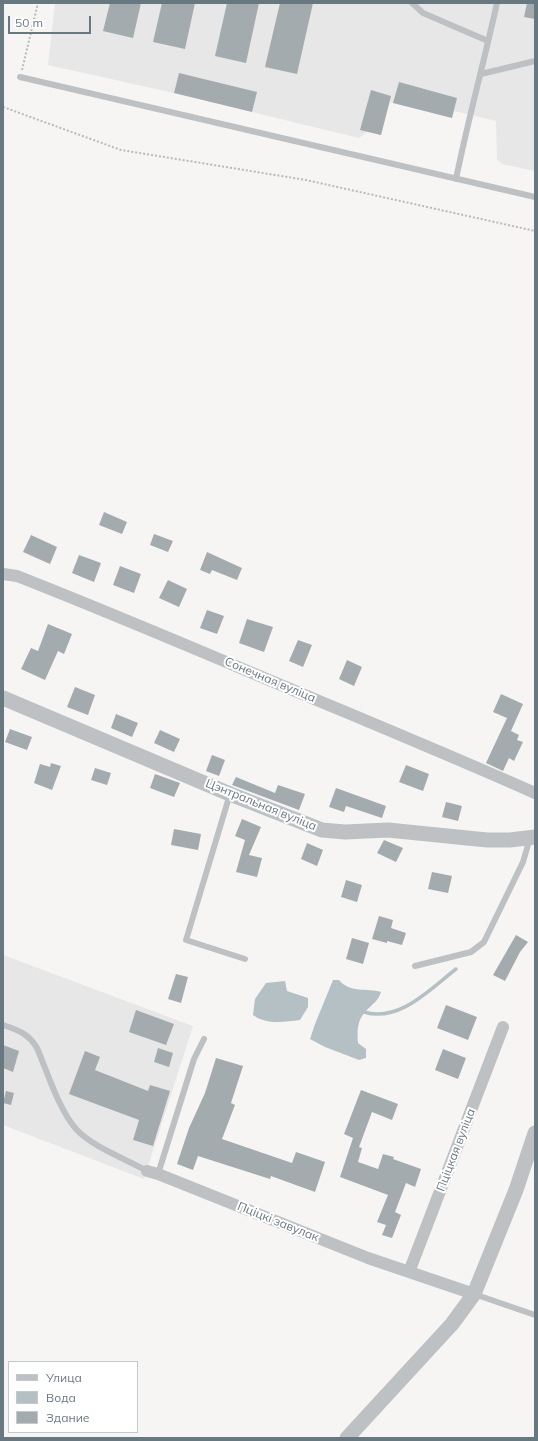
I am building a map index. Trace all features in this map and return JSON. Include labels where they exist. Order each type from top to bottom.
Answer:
[{"type":"street","name":"Сонечная вуліца","points":[[3,574],[17,576],[173,638],[429,746],[535,793]]},
{"type":"street","name":"Цэнтральная вуліца","points":[[3,698],[230,794],[322,830],[345,832],[388,830],[487,840],[532,838]]},
{"type":"street","name":"Пціцкая вуліца","points":[[409,1272],[502,1027]]},
{"type":"street","points":[[347,1438],[452,1324],[474,1294],[516,1190],[535,1133]]},
{"type":"street","name":"Пціцкі завулак","points":[[153,1172],[368,1258],[474,1294]]},
{"type":"lane","points":[[412,3],[423,13],[488,41]]},
{"type":"lane","points":[[456,178],[469,115],[481,74],[497,3]]},
{"type":"lane","points":[[481,74],[535,61]]},
{"type":"lane","points":[[20,77],[535,197]]},
{"type":"lane","points":[[230,794],[186,940],[245,959]]},
{"type":"lane","points":[[415,966],[471,952],[484,942],[523,862],[532,838]]},
{"type":"lane","points":[[3,1025],[21,1031],[32,1039],[38,1048],[68,1119],[77,1130],[94,1142],[153,1172],[194,1059],[204,1039]]},
{"type":"lane","points":[[474,1294],[535,1315]]},
{"type":"path","points":[[20,77],[38,3]]},
{"type":"path","points":[[3,107],[121,150],[306,180],[535,231]]},
{"type":"shaded area","points":[[55,3],[535,3],[535,171],[502,164],[497,160],[496,121],[454,111],[452,118],[390,102],[381,135],[367,132],[359,138],[174,93],[48,65]]},
{"type":"shaded area","points":[[3,955],[193,1026],[144,1179],[3,1125]]},
{"type":"water","points":[[333,980],[339,980],[348,987],[381,992],[376,1001],[362,1015],[359,1023],[358,1043],[366,1049],[366,1058],[359,1060],[325,1047],[310,1039]]},
{"type":"water","points":[[285,981],[287,991],[308,998],[308,1007],[300,1020],[270,1022],[253,1015],[255,999],[266,983]]},
{"type":"building","points":[[110,3],[141,3],[133,38],[103,31]]},
{"type":"building","points":[[162,3],[195,3],[185,49],[153,42]]},
{"type":"building","points":[[227,3],[259,3],[246,63],[215,56]]},
{"type":"building","points":[[280,3],[313,3],[297,74],[265,67]]},
{"type":"building","points":[[527,3],[535,3],[535,19],[524,17]]},
{"type":"building","points":[[179,73],[257,92],[252,112],[174,93]]},
{"type":"building","points":[[399,82],[457,98],[452,118],[393,103]]},
{"type":"building","points":[[371,90],[391,96],[381,135],[360,130]]},
{"type":"building","points":[[104,512],[127,522],[122,534],[99,525]]},
{"type":"building","points":[[154,534],[173,541],[168,552],[150,545]]},
{"type":"building","points":[[31,535],[57,547],[50,564],[23,552]]},
{"type":"building","points":[[207,552],[242,568],[237,580],[212,570],[210,574],[200,570]]},
{"type":"building","points":[[79,555],[101,563],[94,582],[72,573]]},
{"type":"building","points":[[120,566],[141,574],[134,593],[113,585]]},
{"type":"building","points":[[168,580],[187,589],[179,607],[159,598]]},
{"type":"building","points":[[207,610],[224,616],[217,634],[200,628]]},
{"type":"building","points":[[247,619],[273,627],[264,652],[239,643]]},
{"type":"building","points":[[48,624],[72,634],[64,654],[58,651],[45,680],[21,669],[31,648],[38,651]]},
{"type":"building","points":[[298,640],[312,645],[303,667],[289,661]]},
{"type":"building","points":[[347,660],[362,667],[354,686],[339,679]]},
{"type":"building","points":[[75,687],[95,695],[88,715],[67,707]]},
{"type":"building","points":[[501,694],[523,704],[511,731],[519,735],[517,740],[523,742],[514,761],[509,758],[503,771],[486,763],[507,718],[493,712]]},
{"type":"building","points":[[116,714],[138,723],[132,737],[111,728]]},
{"type":"building","points":[[10,729],[32,737],[27,750],[5,742]]},
{"type":"building","points":[[160,730],[180,739],[174,752],[154,743]]},
{"type":"building","points":[[212,755],[225,760],[219,776],[206,771]]},
{"type":"building","points":[[51,763],[61,766],[52,790],[34,783],[40,764],[50,767]]},
{"type":"building","points":[[406,765],[429,774],[423,791],[399,782]]},
{"type":"building","points":[[95,768],[111,773],[107,785],[91,780]]},
{"type":"building","points":[[155,774],[180,783],[174,797],[150,788]]},
{"type":"building","points":[[236,777],[275,793],[278,785],[305,794],[299,810],[232,785]]},
{"type":"building","points":[[336,788],[386,806],[382,818],[346,806],[344,812],[329,807]]},
{"type":"building","points":[[446,802],[462,806],[458,821],[442,817]]},
{"type":"building","points":[[242,819],[261,827],[249,855],[262,858],[257,877],[236,872],[245,840],[235,836]]},
{"type":"building","points":[[174,829],[201,834],[198,850],[171,845]]},
{"type":"building","points":[[384,840],[403,848],[396,862],[377,853]]},
{"type":"building","points":[[307,843],[323,850],[317,866],[301,859]]},
{"type":"building","points":[[432,872],[452,876],[448,893],[428,889]]},
{"type":"building","points":[[346,880],[362,885],[357,902],[341,897]]},
{"type":"building","points":[[379,916],[393,920],[391,928],[406,933],[402,945],[372,939]]},
{"type":"building","points":[[516,935],[528,942],[520,952],[505,981],[493,975]]},
{"type":"building","points":[[352,938],[369,943],[363,964],[346,959]]},
{"type":"building","points":[[176,974],[188,977],[181,1003],[168,999]]},
{"type":"building","points":[[446,1005],[477,1017],[468,1040],[437,1028]]},
{"type":"building","points":[[136,1010],[174,1024],[166,1045],[129,1032]]},
{"type":"building","points":[[3,1045],[19,1051],[13,1072],[3,1068]]},
{"type":"building","points":[[158,1048],[173,1053],[169,1067],[154,1062]]},
{"type":"building","points":[[443,1049],[466,1058],[458,1079],[435,1070]]},
{"type":"building","points":[[85,1051],[100,1057],[95,1070],[148,1091],[150,1085],[170,1091],[153,1146],[133,1140],[139,1120],[69,1094]]},
{"type":"building","points":[[216,1058],[243,1066],[231,1103],[235,1105],[222,1139],[292,1163],[296,1152],[325,1162],[315,1192],[271,1176],[270,1179],[198,1156],[193,1170],[177,1164],[189,1128],[205,1093]]},
{"type":"building","points":[[361,1090],[398,1104],[392,1120],[372,1112],[359,1147],[362,1148],[358,1162],[378,1169],[383,1154],[394,1157],[393,1159],[421,1169],[415,1187],[406,1183],[395,1212],[401,1215],[392,1238],[382,1235],[386,1225],[377,1222],[388,1195],[340,1177],[353,1138],[344,1134]]},
{"type":"building","points":[[6,1091],[14,1093],[11,1105],[3,1103]]},
{"type":"waterway","points":[[364,1012],[377,1014],[389,1013],[402,1009],[425,994],[456,969]]}]
